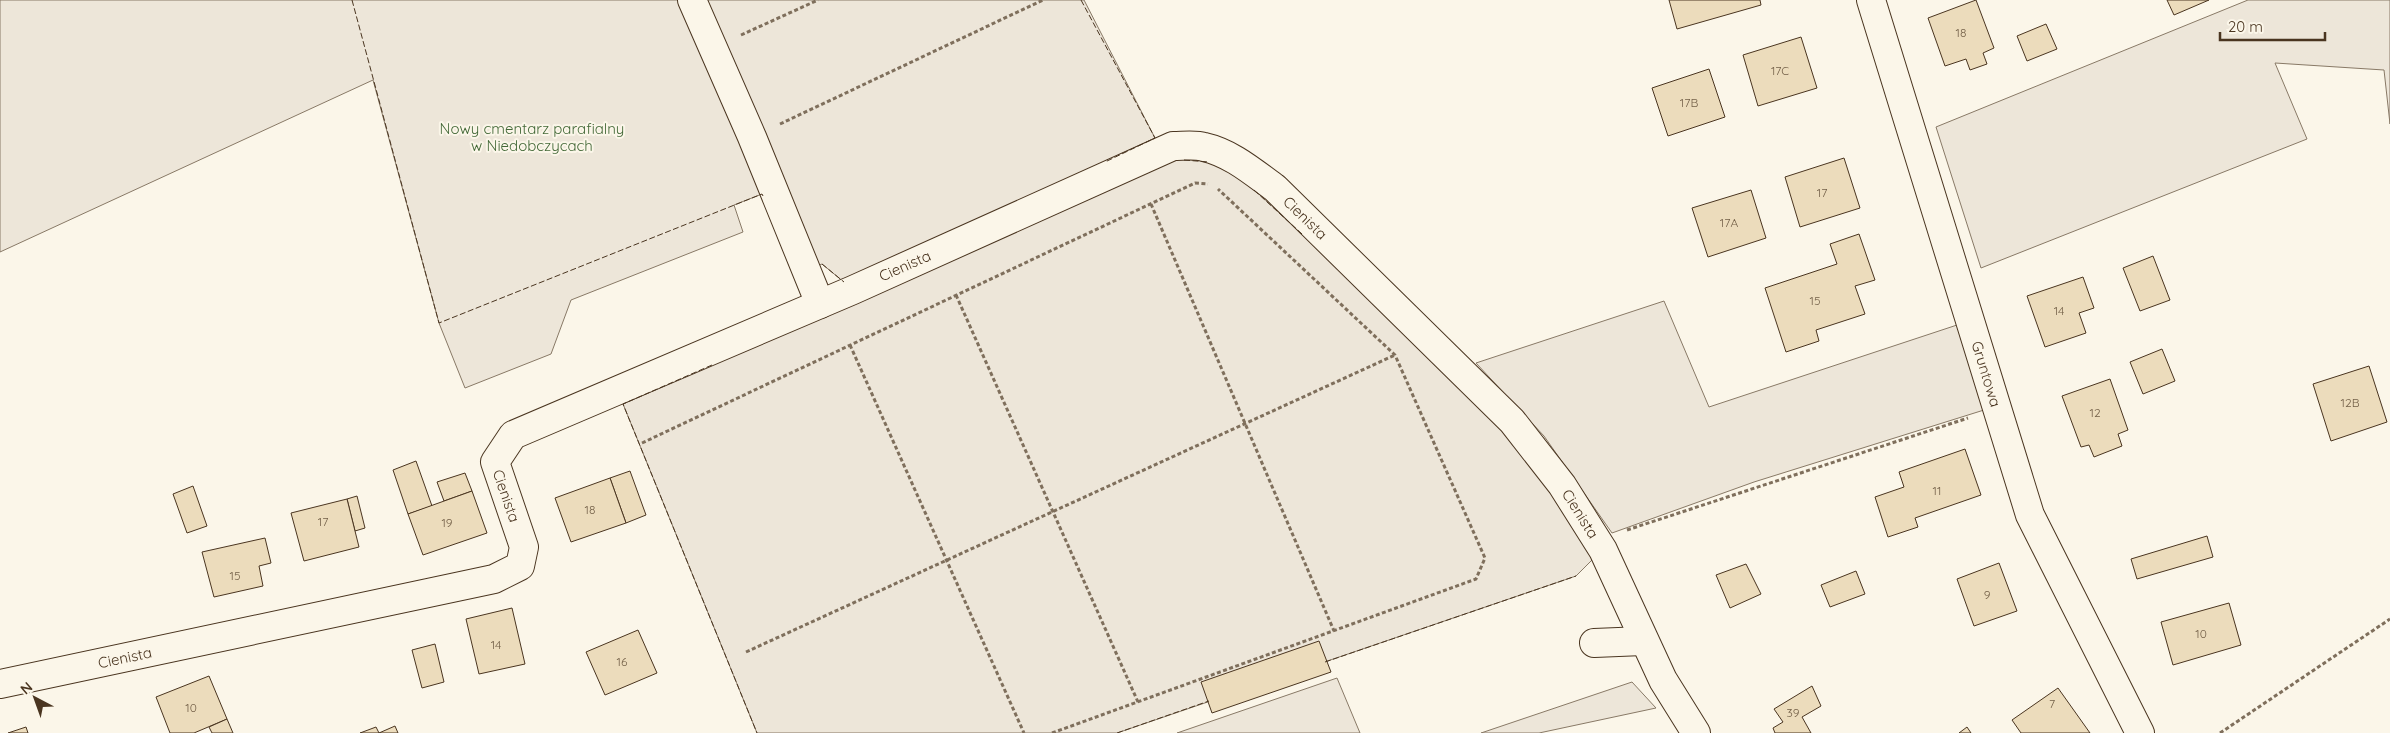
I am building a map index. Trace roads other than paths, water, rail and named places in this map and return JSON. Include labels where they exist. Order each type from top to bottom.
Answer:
[{"type":"street","points":[[692,0],[752,137],[820,304]]},
{"type":"street","name":"Gruntowa","points":[[1871,0],[2030,515],[2140,733]]},
{"type":"street","name":"Cienista","points":[[0,684],[494,579],[520,566],[524,547],[495,462],[513,435],[853,290],[1173,146],[1202,146],[1245,166],[1275,188],[1512,421],[1562,485],[1600,545],[1663,680],[1696,733]]},
{"type":"street","points":[[1594,643],[1643,640]]},
{"type":"park label","name":"Nowy cmentarz parafialny w Niedobczycach","points":[[532,138]]}]
